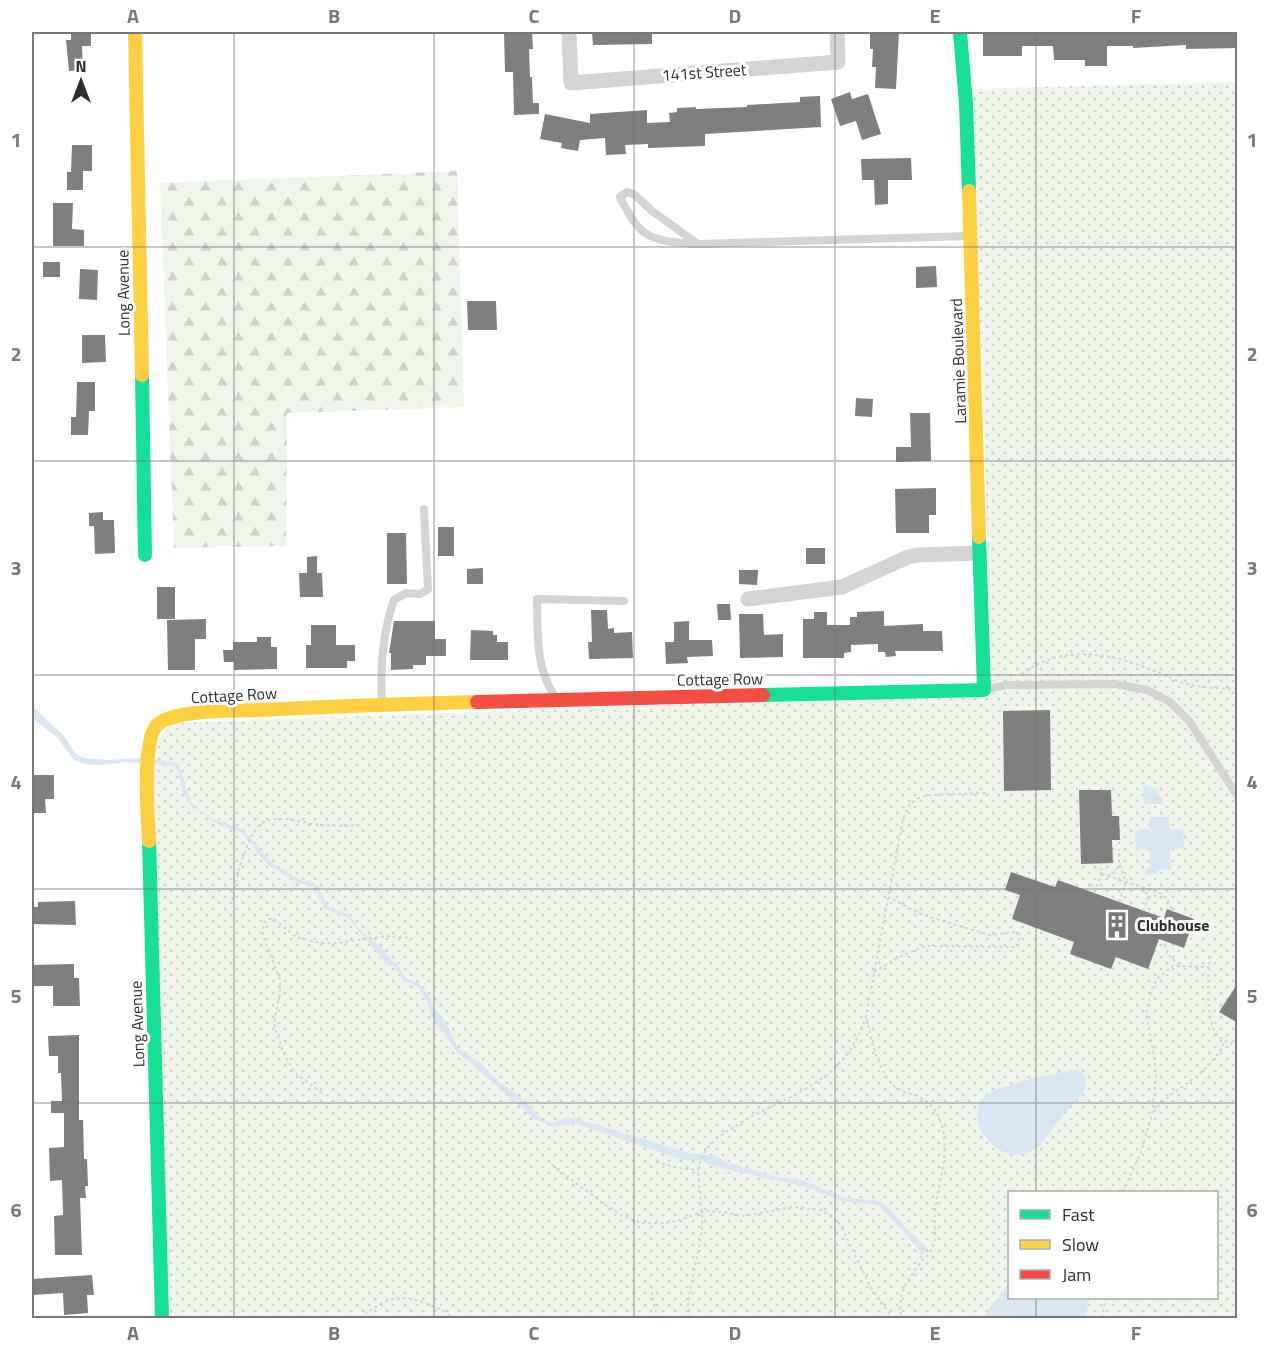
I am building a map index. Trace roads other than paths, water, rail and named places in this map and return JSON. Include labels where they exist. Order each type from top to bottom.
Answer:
[{"type":"street","name":"Long Avenue","points":[[135,32],[145,555]]},
{"type":"street","name":"141st Street","points":[[569,32],[571,82],[838,62],[837,32]]},
{"type":"street","name":"Laramie Boulevard","points":[[960,32],[966,104],[984,690]]},
{"type":"street","points":[[748,599],[842,587],[917,555],[980,553]]},
{"type":"street","name":"Cottage Row","points":[[154,729],[161,722],[172,717],[198,713],[382,705],[984,690]]},
{"type":"street","name":"Long Avenue","points":[[154,729],[148,749],[147,770],[162,1318]]},
{"type":"lane","points":[[698,244],[652,211],[635,195],[627,192],[620,197],[632,221],[648,237],[668,242],[698,244],[970,236]]},
{"type":"lane","points":[[382,705],[382,649],[386,623],[394,600],[406,593],[420,594],[428,589],[424,509]]},
{"type":"lane","points":[[558,700],[547,684],[542,670],[538,649],[537,599],[624,601]]},
{"type":"lane","name":"Cottage Row","points":[[984,690],[1007,685],[1115,684],[1139,688],[1161,696],[1180,710],[1190,722],[1238,797]]},
{"type":"place","name":"Clubhouse","points":[[1117,925]]}]
